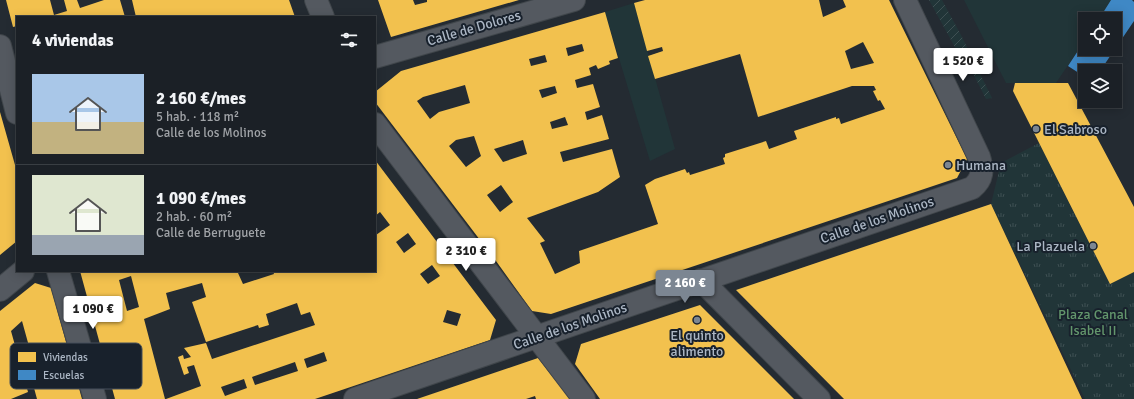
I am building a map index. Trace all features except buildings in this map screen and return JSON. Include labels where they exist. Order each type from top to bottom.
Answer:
[{"type":"street","points":[[316,0],[323,16]]},
{"type":"street","name":"Calle de Dolores","points":[[376,57],[574,0]]},
{"type":"street","name":"Calle de los Molinos","points":[[355,399],[972,188],[979,182],[982,173],[979,157],[905,0]]},
{"type":"street","points":[[0,46],[16,109]]},
{"type":"street","points":[[376,125],[584,399]]},
{"type":"street","points":[[0,290],[22,272]]},
{"type":"street","points":[[58,272],[79,343]]},
{"type":"street","points":[[701,280],[819,399]]},
{"type":"street","points":[[92,389],[95,399]]},
{"type":"green space","points":[[929,0],[942,0],[992,98],[986,99],[961,50],[957,51]]},
{"type":"green space","points":[[964,0],[1111,0],[1103,12],[1078,12],[1078,50],[1056,83],[1006,83]]},
{"type":"green space","points":[[634,3],[675,149],[650,161],[605,12]]},
{"type":"green space","name":"Plaza Canal Isabel II","points":[[1039,143],[1110,284],[1134,272],[1134,399],[1085,399],[991,204],[1001,163]]},
{"type":"place","name":"El Sabroso","points":[[1036,129]]},
{"type":"place","name":"Humana","points":[[948,165]]},
{"type":"place","name":"La Plazuela","points":[[1093,246]]},
{"type":"place","name":"El quinto alimento","points":[[697,320]]}]
